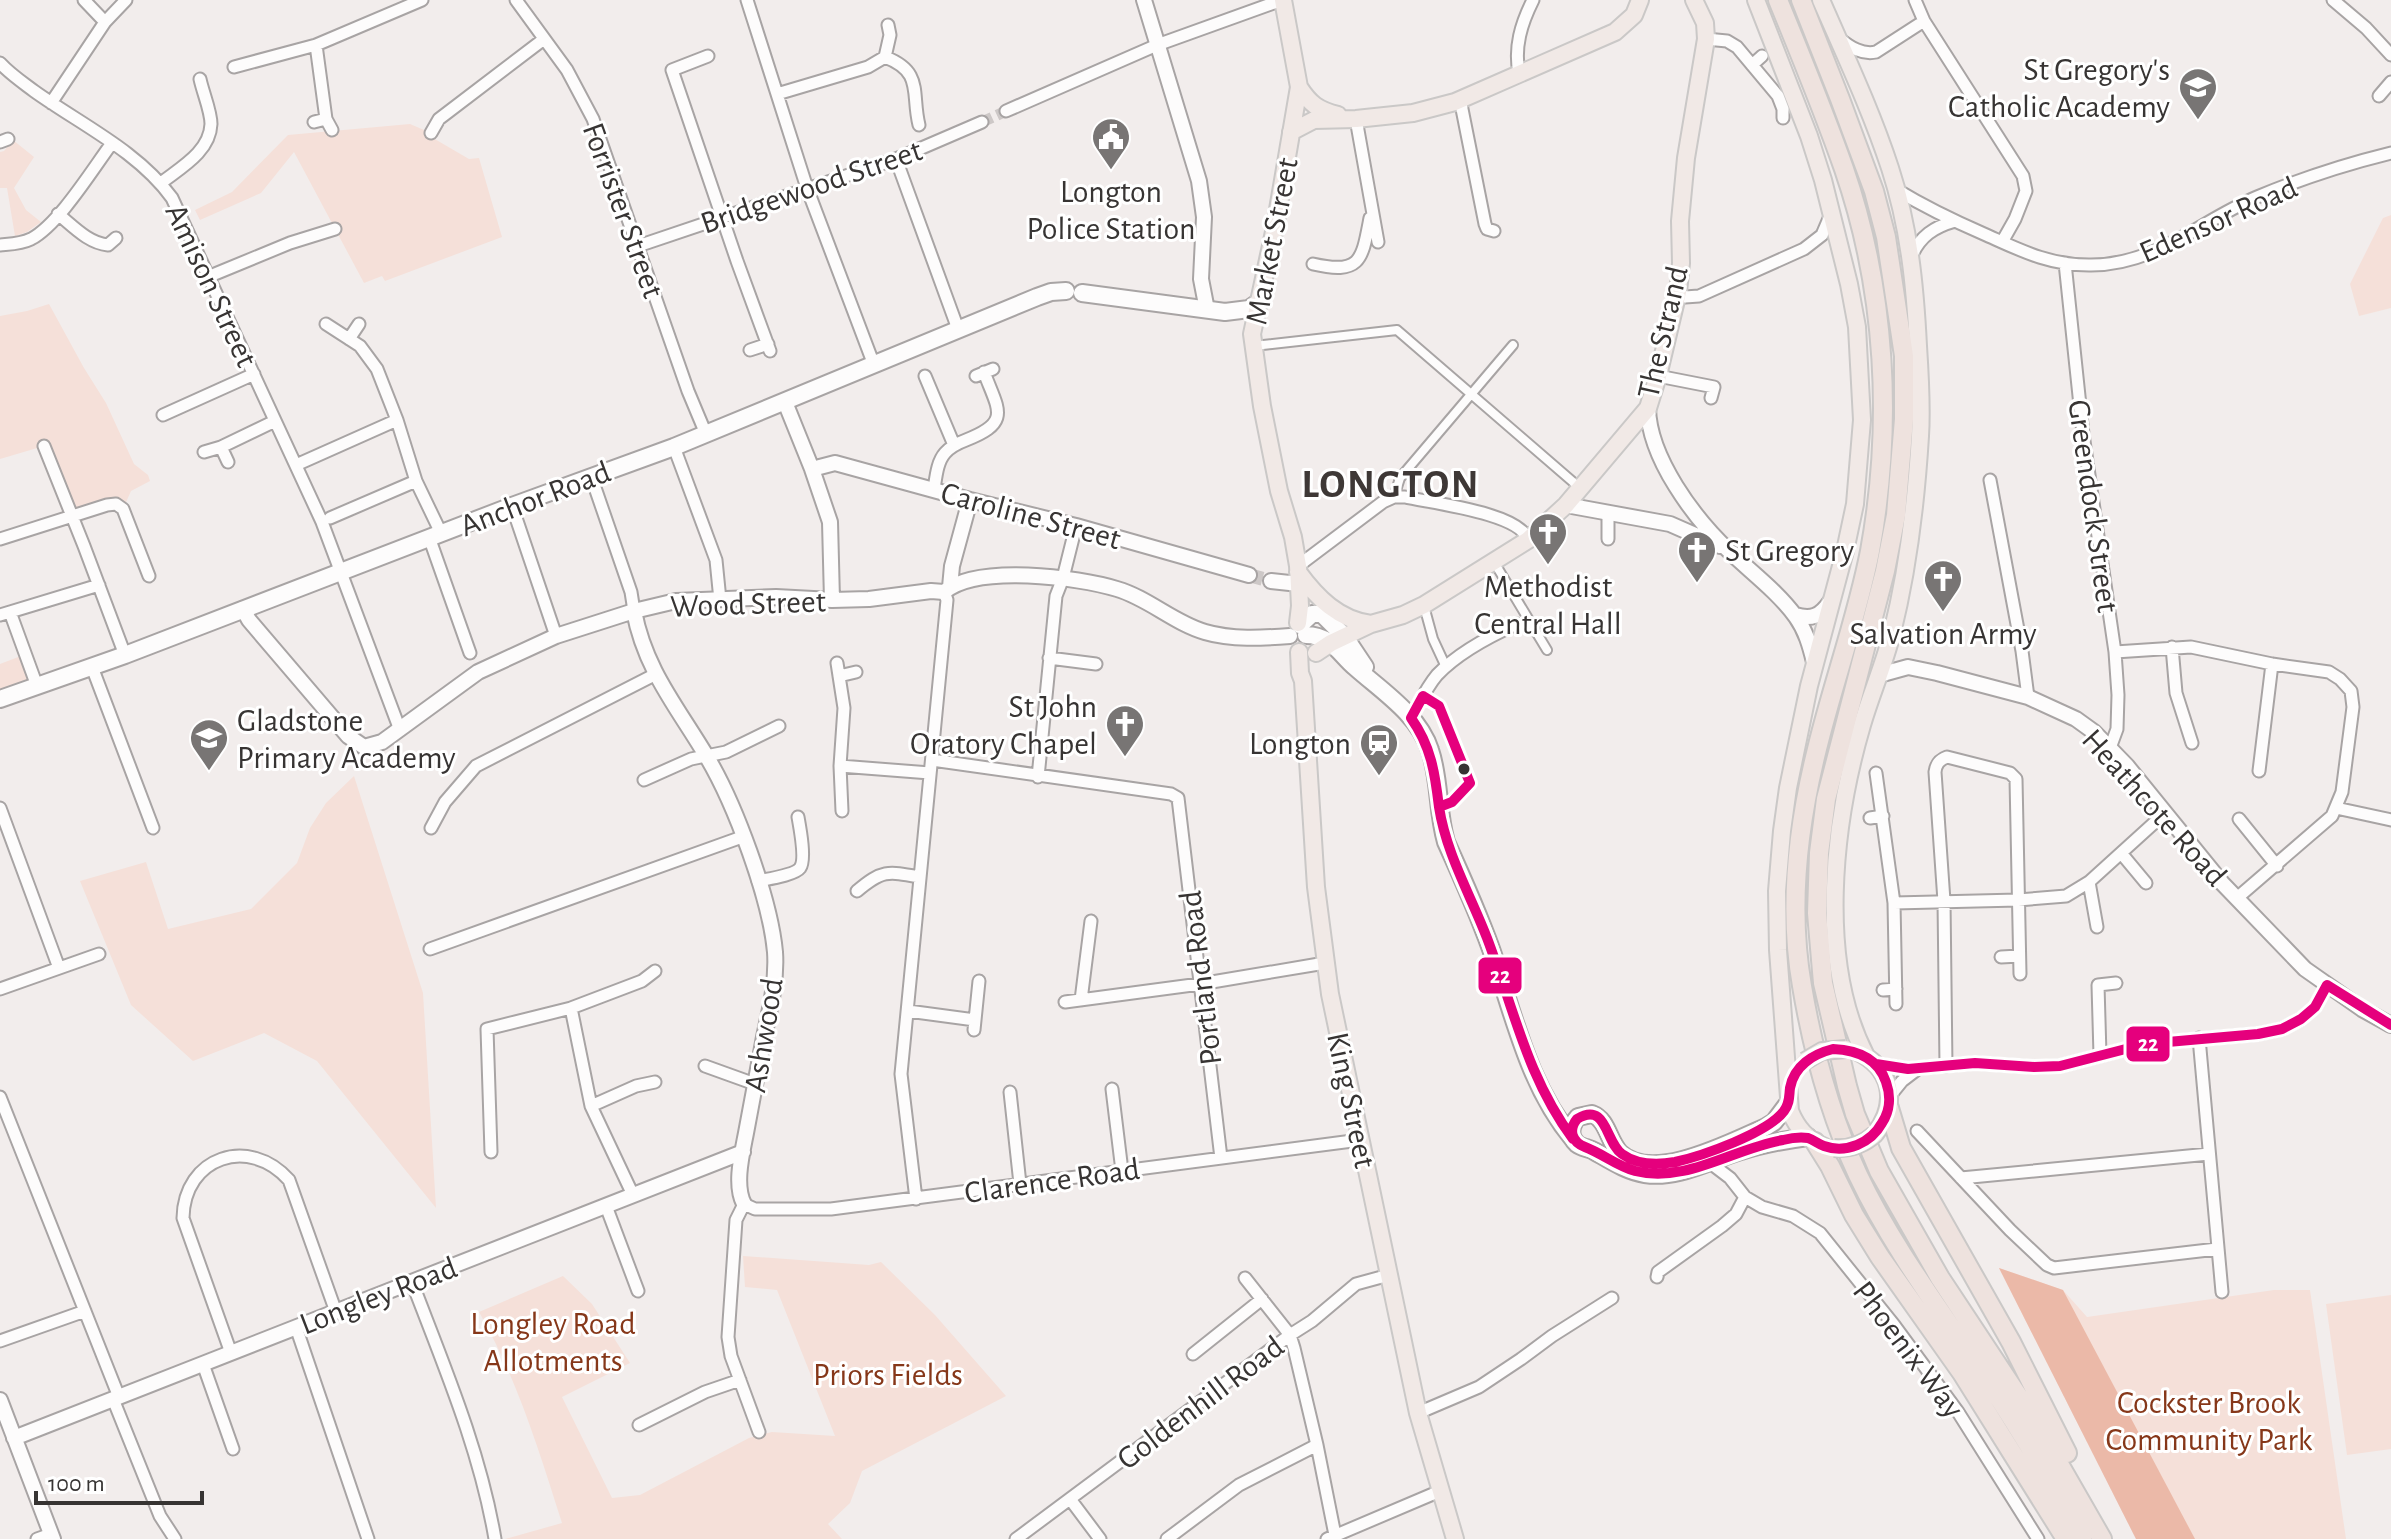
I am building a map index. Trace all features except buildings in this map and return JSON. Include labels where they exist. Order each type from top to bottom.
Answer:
[{"type":"highway","points":[[1778,0],[1850,189],[1877,304],[1882,372],[1879,487],[1870,548],[1817,748],[1802,819],[1797,862],[1797,948],[1803,995],[1825,1089],[1859,1177],[1887,1231],[2028,1445],[2082,1539]]},
{"type":"highway","points":[[1801,0],[1874,191],[1886,237],[1904,356],[1904,419],[1896,515],[1885,571],[1826,799],[1819,853],[1817,913],[1823,983],[1855,1114],[1879,1171],[1940,1278],[2032,1417],[2102,1539]]},
{"type":"highway","points":[[1889,1103],[1901,1148],[2011,1342],[2109,1539]]},
{"type":"highway","points":[[1811,1140],[1830,1166],[1854,1215],[1880,1257],[1962,1373],[2066,1539]]},
{"type":"main road","points":[[1283,0],[1299,87],[1309,103],[1324,112],[1353,118]]},
{"type":"main road","points":[[1291,132],[1314,120],[1413,113],[1460,99],[1615,32],[1634,15],[1640,0]]},
{"type":"main road","name":"The Strand","points":[[1317,655],[1371,624],[1424,605],[1528,540],[1566,505],[1648,408],[1678,292],[1686,158],[1706,39],[1705,23],[1694,0]]},
{"type":"main road","points":[[1756,0],[1809,136],[1832,213],[1857,327],[1862,420],[1855,504],[1814,662],[1788,788],[1777,891],[1778,950],[1793,1119],[1811,1140]]},
{"type":"main road","points":[[1298,630],[1313,635],[1317,655],[1354,667],[1377,685],[1411,718],[1429,747],[1435,766],[1438,807],[1446,842],[1486,937],[1520,1041],[1558,1119],[1580,1146],[1644,1174],[1662,1174],[1777,1141],[1811,1140],[1834,1148],[1853,1147],[1875,1134],[1883,1123],[1889,1103],[1887,1085],[1851,1023],[1843,993],[1836,941],[1839,827],[1847,781],[1862,726],[1889,644],[1906,565],[1915,502],[1921,433],[1915,286],[1897,190],[1876,130],[1821,0]]},
{"type":"main road","name":"Market Street","points":[[1298,630],[1299,574],[1276,477],[1253,340],[1299,87]]},
{"type":"main road","name":"Anchor Road","points":[[0,699],[125,655],[674,447],[1051,292],[1074,292],[1225,312],[1249,309],[1259,302]]},
{"type":"main road","points":[[1225,312],[1253,340]]},
{"type":"main road","points":[[1299,574],[1310,589],[1347,619],[1371,624]]},
{"type":"main road","name":"King Street","points":[[1317,655],[1309,797],[1325,963],[1418,1413],[1455,1539]]},
{"type":"main road","points":[[1573,1139],[1572,1125],[1578,1117],[1592,1114],[1604,1122],[1613,1144],[1624,1156],[1642,1164],[1666,1164],[1766,1127],[1781,1114],[1798,1069],[1822,1051],[1846,1049],[1871,1060]]},
{"type":"main road","points":[[1549,1101],[1582,1115]]},
{"type":"main road","points":[[1590,1148],[1602,1142],[1606,1129]]},
{"type":"street","points":[[84,0],[105,22]]},
{"type":"street","points":[[51,103],[105,22],[126,0]]},
{"type":"street","points":[[234,67],[316,45],[422,0]]},
{"type":"street","name":"Forrister Street","points":[[516,0],[567,70],[593,119],[688,391],[706,434]]},
{"type":"street","points":[[747,0],[807,188],[874,365]]},
{"type":"street","points":[[1144,0],[1199,181],[1204,217],[1201,279],[1207,310]]},
{"type":"street","points":[[1006,111],[1157,45],[1283,0]]},
{"type":"street","points":[[1519,73],[1517,41],[1533,0]]},
{"type":"street","points":[[1915,0],[1924,21],[2023,176],[2026,191],[2002,242]]},
{"type":"street","points":[[2333,0],[2388,46]]},
{"type":"street","points":[[2346,11],[2355,0]]},
{"type":"street","points":[[1837,36],[1848,45],[1870,53],[1876,52],[1924,21]]},
{"type":"street","points":[[777,94],[868,67],[885,57],[890,35],[888,25]]},
{"type":"street","points":[[431,133],[435,114],[544,39]]},
{"type":"street","points":[[1706,39],[1727,41],[1757,60],[1778,96],[1783,118]]},
{"type":"street","points":[[316,45],[324,124]]},
{"type":"street","points":[[708,56],[672,70],[769,347],[750,350]]},
{"type":"street","points":[[885,57],[896,61],[910,73],[915,86],[919,125]]},
{"type":"street","name":"Amison Street","points":[[2,71],[112,143],[161,183],[172,198],[296,465],[342,572],[400,730]]},
{"type":"street","points":[[161,183],[197,154],[207,141],[211,123],[200,79]]},
{"type":"street","points":[[2379,96],[2391,82]]},
{"type":"street","points":[[1460,99],[1485,224],[1487,229],[1494,231]]},
{"type":"street","points":[[917,107],[931,105]]},
{"type":"street","points":[[1353,118],[1378,242]]},
{"type":"street","name":"Bridgewood Street","points":[[638,246],[896,159],[982,122]]},
{"type":"street","points":[[0,245],[28,240],[45,228],[112,143]]},
{"type":"street","name":"Edensor Road","points":[[1897,190],[1955,221],[2040,259],[2091,266],[2157,251],[2255,197],[2352,162],[2391,153]]},
{"type":"street","points":[[896,159],[958,329]]},
{"type":"street","points":[[1313,264],[1333,268],[1352,265],[1360,259],[1372,210]]},
{"type":"street","points":[[1678,292],[1685,297],[1699,296],[1804,249],[1822,235],[1832,213]]},
{"type":"street","points":[[58,214],[90,239],[112,246]]},
{"type":"street","points":[[1910,258],[1925,235],[1955,221]]},
{"type":"street","points":[[210,276],[290,243],[315,229],[335,229]]},
{"type":"street","name":"Greendock Street","points":[[2065,263],[2083,434],[2115,652],[2117,729],[2110,748]]},
{"type":"street","points":[[326,324],[360,346],[377,369],[435,535],[470,653]]},
{"type":"street","points":[[349,339],[359,324]]},
{"type":"street","points":[[1253,340],[1397,330],[1580,488]]},
{"type":"street","points":[[1394,497],[1400,478],[1513,345]]},
{"type":"street","points":[[934,489],[941,460],[954,445],[985,433],[995,424],[999,411],[984,372]]},
{"type":"street","points":[[163,415],[254,374]]},
{"type":"street","points":[[925,376],[954,445]]},
{"type":"street","points":[[1658,376],[1714,387],[1711,398]]},
{"type":"street","points":[[785,402],[830,522],[832,600]]},
{"type":"street","points":[[1648,408],[1651,431],[1666,468],[1693,509],[1728,550],[1795,615],[1807,637],[1814,662]]},
{"type":"street","points":[[296,465],[397,420]]},
{"type":"street","points":[[204,452],[275,421]]},
{"type":"street","points":[[44,446],[125,655]]},
{"type":"street","points":[[221,447],[228,462]]},
{"type":"street","points":[[674,447],[716,560],[720,600]]},
{"type":"street","name":"Caroline Street","points":[[812,469],[835,463],[1249,575]]},
{"type":"street","points":[[591,476],[631,592],[634,611]]},
{"type":"street","points":[[1990,480],[2028,697]]},
{"type":"street","points":[[330,518],[416,481]]},
{"type":"street","points":[[1271,581],[1299,574],[1383,502],[1394,497],[1503,518],[1521,527],[1528,540]]},
{"type":"street","points":[[916,1199],[901,1074],[947,589],[970,500]]},
{"type":"street","points":[[0,539],[116,504],[123,509],[149,576]]},
{"type":"street","points":[[1566,505],[1670,524],[1728,550]]},
{"type":"street","points":[[512,506],[556,636]]},
{"type":"street","points":[[1670,524],[1693,509]]},
{"type":"street","points":[[1608,512],[1608,539]]},
{"type":"street","points":[[840,766],[931,766],[1038,777],[1056,596],[1076,526]]},
{"type":"street","points":[[1494,562],[1547,650]]},
{"type":"street","name":"Wood Street","points":[[243,609],[348,736],[364,747],[382,742],[478,672],[556,636],[676,601],[906,596],[947,589],[976,578],[1009,575],[1063,578],[1118,589],[1204,632],[1248,639],[1298,630]]},
{"type":"street","points":[[37,686],[5,614],[99,585]]},
{"type":"street","points":[[1795,615],[1811,617],[1823,611],[1830,602]]},
{"type":"street","points":[[1424,605],[1433,639],[1446,667]]},
{"type":"street","name":"Ashwood","points":[[634,611],[638,637],[656,674],[722,785],[758,881],[775,952],[775,983],[743,1152],[739,1195],[744,1204],[736,1220],[728,1337],[731,1356],[759,1432]]},
{"type":"street","points":[[1411,718],[1436,677],[1446,667],[1506,636],[1517,624]]},
{"type":"street","points":[[1889,644],[1908,667]]},
{"type":"street","points":[[2172,647],[2176,693],[2192,743]]},
{"type":"street","points":[[2115,652],[2191,647],[2329,672],[2351,691],[2353,707],[2342,792],[2332,816],[2237,898]]},
{"type":"street","points":[[1049,658],[1096,664]]},
{"type":"street","points":[[837,663],[844,708],[840,766],[842,811]]},
{"type":"street","points":[[2259,771],[2272,664]]},
{"type":"street","points":[[92,667],[153,828]]},
{"type":"street","name":"Heathcote Road","points":[[1879,675],[1908,667],[2028,697],[2076,719],[2127,766],[2164,814],[2275,940],[2305,969],[2391,1025]]},
{"type":"street","points":[[839,676],[856,672]]},
{"type":"street","points":[[431,828],[445,802],[476,766],[656,674]]},
{"type":"street","points":[[644,780],[691,759],[726,752],[779,726]]},
{"type":"street","points":[[1946,1066],[1944,901],[1935,772],[1937,764],[1947,757],[2014,775],[2017,783],[2020,974]]},
{"type":"street","points":[[1876,773],[1894,903],[1896,1004]]},
{"type":"street","name":"Portland Road","points":[[1038,777],[1171,794],[1178,798],[1221,1158]]},
{"type":"street","points":[[0,808],[59,968]]},
{"type":"street","points":[[2336,808],[2391,820]]},
{"type":"street","points":[[1894,903],[2066,896],[2089,882],[2164,814]]},
{"type":"street","points":[[1870,818],[1883,816]]},
{"type":"street","points":[[758,881],[794,872],[801,867],[803,860],[798,817]]},
{"type":"street","points":[[2239,819],[2277,866]]},
{"type":"street","points":[[430,949],[742,837]]},
{"type":"street","points":[[2121,853],[2146,883]]},
{"type":"street","points":[[857,891],[874,877],[892,872],[919,877]]},
{"type":"street","points":[[2089,882],[2097,927]]},
{"type":"street","points":[[1081,1000],[1091,921]]},
{"type":"street","points":[[0,989],[99,954]]},
{"type":"street","points":[[2001,957],[2019,956]]},
{"type":"street","points":[[1065,1002],[1325,963]]},
{"type":"street","points":[[491,1152],[487,1029],[571,1008],[642,981],[655,971]]},
{"type":"street","points":[[908,1011],[975,1025],[979,981]]},
{"type":"street","points":[[2100,1055],[2098,985],[2116,983]]},
{"type":"street","points":[[1871,1060],[1889,1067],[1919,1068],[1975,1063],[2060,1066],[2145,1044],[2258,1034],[2282,1029],[2301,1019],[2315,1007],[2327,985]]},
{"type":"street","points":[[1883,990],[1896,989]]},
{"type":"street","points":[[571,1008],[591,1106],[633,1195]]},
{"type":"street","points":[[2199,1038],[2222,1292]]},
{"type":"street","points":[[705,1066],[755,1084]]},
{"type":"street","points":[[1889,1103],[1902,1081],[1919,1068]]},
{"type":"street","points":[[591,1106],[636,1086],[655,1082]]},
{"type":"street","points":[[1112,1089],[1122,1171]]},
{"type":"street","points":[[1010,1092],[1020,1184]]},
{"type":"street","points":[[0,1097],[85,1311],[160,1516],[175,1539]]},
{"type":"street","points":[[1917,1131],[2010,1230],[2054,1268],[2217,1249]]},
{"type":"street","name":"Clarence Road","points":[[744,1204],[755,1209],[831,1209],[1360,1140]]},
{"type":"street","name":"Longley Road","points":[[14,1438],[743,1152]]},
{"type":"street","points":[[1730,1178],[1736,1152]]},
{"type":"street","points":[[1961,1178],[2209,1154]]},
{"type":"street","points":[[231,1353],[183,1218],[189,1189],[200,1172],[217,1161],[236,1156],[256,1157],[274,1166],[289,1180],[336,1312]]},
{"type":"street","points":[[1657,1277],[1658,1272],[1736,1214],[1745,1197],[1730,1178],[1709,1162]]},
{"type":"street","name":"Phoenix Way","points":[[1745,1197],[1762,1207],[1793,1216],[1820,1233],[1894,1325],[1958,1412],[2038,1539]]},
{"type":"street","points":[[606,1206],[638,1291]]},
{"type":"street","name":"Goldenhill Road","points":[[1016,1539],[1312,1321],[1356,1284],[1389,1275]]},
{"type":"street","points":[[1245,1278],[1290,1335],[1317,1445],[1331,1537],[1440,1491]]},
{"type":"street","points":[[412,1282],[472,1446],[490,1508],[495,1539]]},
{"type":"street","points":[[1418,1413],[1479,1387],[1612,1298]]},
{"type":"street","points":[[1193,1354],[1262,1299]]},
{"type":"street","points":[[0,1341],[85,1311]]},
{"type":"street","points":[[296,1327],[368,1539]]},
{"type":"street","points":[[203,1364],[233,1449]]},
{"type":"street","points":[[639,1425],[705,1392],[740,1380]]},
{"type":"street","points":[[0,1400],[47,1537]]},
{"type":"street","points":[[1167,1539],[1239,1485],[1317,1445]]},
{"type":"street","points":[[1070,1499],[1100,1539]]},
{"type":"green space","points":[[410,124],[431,133],[433,138],[469,159],[479,158],[502,237],[385,281],[382,276],[364,283],[294,152],[261,193],[200,220],[195,210],[232,192],[288,135]]},
{"type":"green space","points":[[13,140],[34,157],[14,188],[26,210],[41,222],[15,236],[7,188],[0,188],[0,152]]},
{"type":"green space","points":[[2391,215],[2391,308],[2359,316],[2350,284],[2383,218]]},
{"type":"green space","points":[[49,304],[106,403],[134,464],[148,475],[150,481],[131,491],[123,509],[116,504],[73,516],[44,446],[0,459],[0,316]]},
{"type":"green space","points":[[26,654],[37,686],[0,700],[0,664]]},
{"type":"green space","points":[[354,776],[423,993],[436,1208],[317,1061],[264,1033],[193,1061],[131,1005],[80,881],[146,862],[168,929],[251,909],[297,863],[310,828],[326,803]]},
{"type":"green space","name":"Priors Fields","points":[[743,1256],[869,1265],[881,1262],[935,1315],[1006,1396],[862,1471],[850,1503],[828,1524],[842,1539],[505,1539],[562,1523],[516,1389],[479,1312],[563,1276],[592,1304],[630,1363],[562,1397],[612,1498],[640,1495],[749,1438],[772,1432],[835,1436],[777,1290],[745,1287]]},
{"type":"green space","name":"Cockster Brook Community Park","points":[[1999,1268],[2063,1290],[2087,1317],[2274,1290],[2310,1290],[2346,1539],[2136,1539]]},
{"type":"green space","points":[[2391,1295],[2391,1449],[2347,1455],[2326,1304]]},
{"type":"shaded area","points":[[1999,1268],[2063,1290],[2195,1539],[2136,1539]]},
{"type":"tunnel","points":[[982,122],[1006,111]]},
{"type":"tunnel","points":[[1249,575],[1271,581]]},
{"type":"transit line","name":"22","points":[[1423,696],[1439,706],[1470,783],[1452,802],[1439,807],[1431,760],[1411,718],[1423,696]]},
{"type":"transit line","name":"22","points":[[1439,807],[1453,857],[1487,938],[1533,1067],[1573,1139]]},
{"type":"transit line","name":"22","points":[[1876,1064],[1908,1069],[1975,1063],[2060,1066],[2145,1044],[2258,1034],[2282,1029],[2301,1019],[2315,1007],[2327,985],[2391,1025]]},
{"type":"transit line","name":"22","points":[[1833,1049],[1850,1051],[1872,1061],[1888,1087],[1889,1103],[1885,1118],[1871,1136],[1849,1148],[1832,1148],[1808,1138],[1792,1138],[1691,1169],[1654,1174],[1622,1166],[1581,1145],[1573,1135],[1577,1119],[1594,1115],[1600,1119],[1616,1148],[1634,1160],[1661,1164],[1701,1155],[1750,1135],[1776,1119],[1787,1105],[1792,1080],[1800,1067],[1818,1054],[1833,1049]]},
{"type":"place","name":"St Gregory's Catholic Academy","points":[[2198,121]]},
{"type":"place","name":"Longton Police Station","points":[[1111,171]]},
{"type":"place","name":"Methodist Central Hall","points":[[1548,566]]},
{"type":"place","name":"St Gregory","points":[[1697,584]]},
{"type":"place","name":"Salvation Army","points":[[1943,613]]},
{"type":"place","name":"St John Oratory Chapel","points":[[1125,758]]},
{"type":"place","name":"Gladstone Primary Academy","points":[[209,772]]},
{"type":"place","name":"Longton","points":[[1379,777]]},
{"type":"district","name":"LONGTON","points":[[1391,483]]},
{"type":"park label","name":"Longley Road Allotments","points":[[553,1342]]}]
